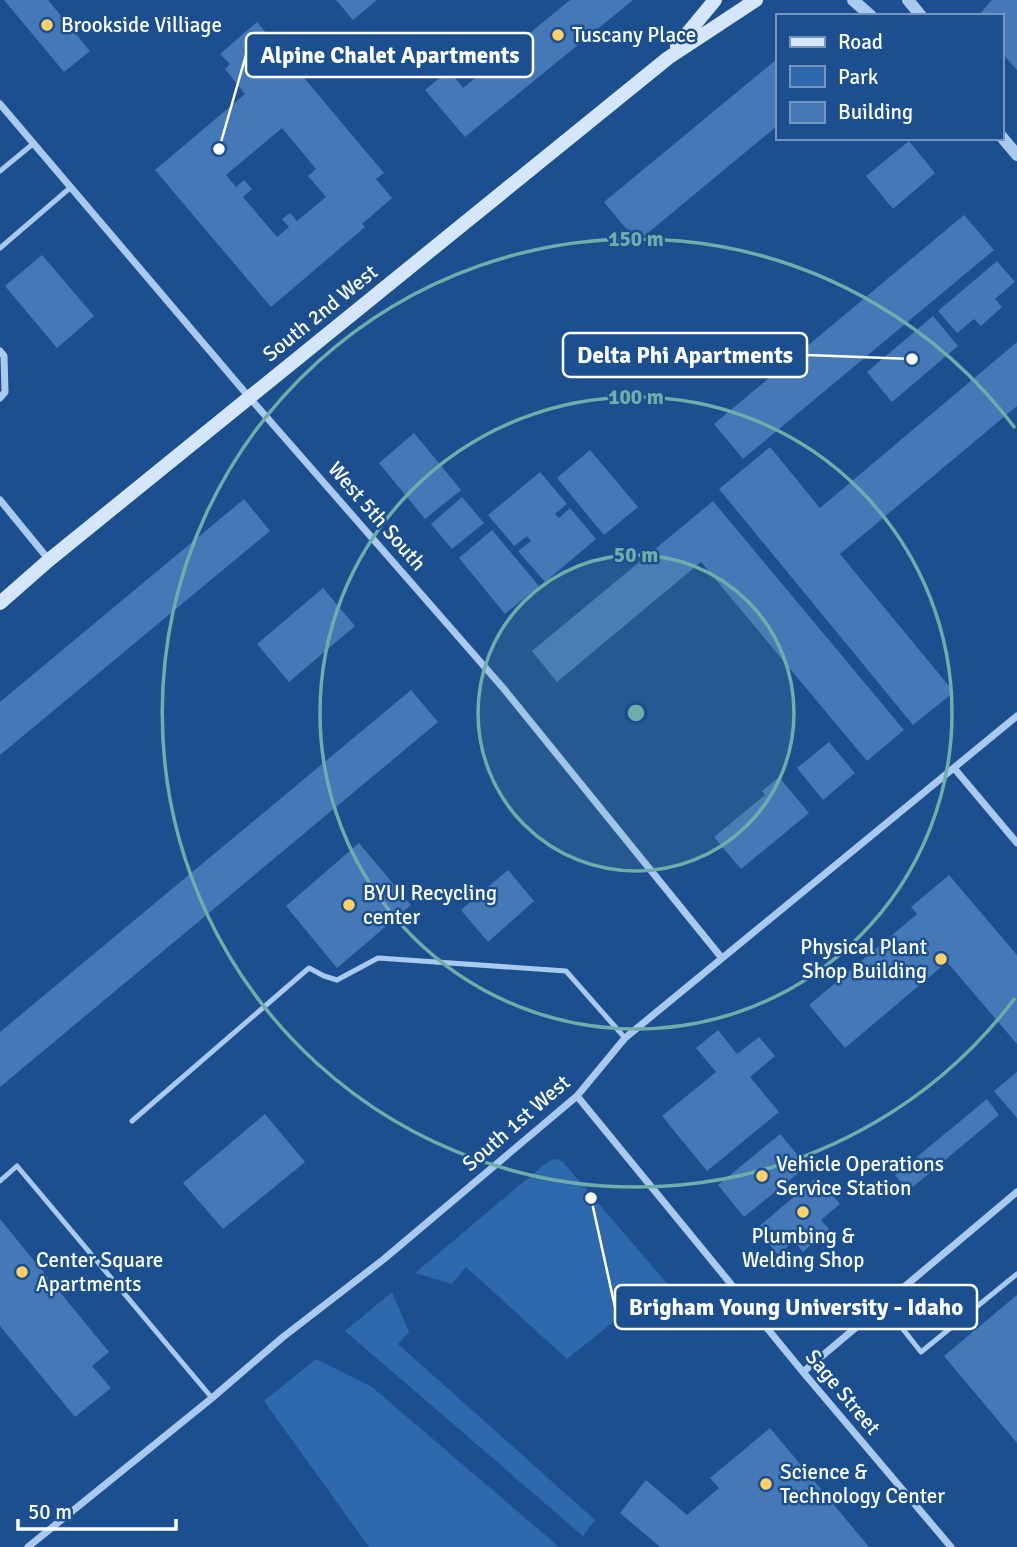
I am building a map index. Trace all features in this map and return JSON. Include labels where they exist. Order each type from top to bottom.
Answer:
[{"type":"main road","name":"South 2nd West","points":[[668,58],[715,0]]},
{"type":"main road","name":"South 2nd West","points":[[0,603],[50,559],[668,58],[756,0]]},
{"type":"street","points":[[853,0],[869,14]]},
{"type":"street","points":[[908,0],[919,14]]},
{"type":"street","name":"West 5th South","points":[[0,104],[249,397],[504,689],[721,957]]},
{"type":"street","points":[[1003,138],[1017,155]]},
{"type":"street","points":[[0,351],[4,356],[5,392],[0,398]]},
{"type":"street","points":[[0,500],[50,559]]},
{"type":"street","name":"South 1st West","points":[[28,1547],[283,1337],[384,1259],[577,1096],[625,1038],[1017,716]]},
{"type":"street","points":[[954,768],[1017,843]]},
{"type":"street","name":"Sage Street","points":[[577,1096],[803,1372],[951,1547]]},
{"type":"street","points":[[803,1372],[1017,1192]]},
{"type":"lane","points":[[0,172],[34,143]]},
{"type":"lane","points":[[0,247],[71,187]]},
{"type":"lane","points":[[132,1121],[309,968],[337,980],[379,958],[566,971],[625,1038]]},
{"type":"lane","points":[[0,1181],[17,1166],[212,1398]]},
{"type":"lane","points":[[883,1304],[921,1352],[1017,1274]]},
{"type":"green space","points":[[558,1159],[683,1302],[652,1308],[643,1298],[567,1359],[466,1267],[452,1284],[415,1273],[545,1164]]},
{"type":"green space","points":[[392,1292],[409,1332],[398,1344],[595,1520],[583,1536],[345,1331]]},
{"type":"green space","points":[[316,1359],[372,1387],[559,1547],[369,1547],[264,1401]]},
{"type":"building","name":"Brookside Villiage","points":[[4,0],[48,0],[90,51],[64,72]]},
{"type":"building","points":[[336,0],[377,0],[353,20]]},
{"type":"building","name":"Tuscany Place","points":[[570,0],[633,0],[465,137],[425,90],[449,70],[463,88]]},
{"type":"building","points":[[992,0],[1017,0],[1017,70],[1003,54],[1003,14],[980,14]]},
{"type":"building","points":[[257,22],[384,173],[376,179],[392,198],[362,224],[365,227],[271,307],[155,170],[245,94],[225,69],[230,64],[220,54]],"holes":[[[282,128],[316,169],[308,176],[326,197],[297,221],[290,213],[282,219],[289,227],[277,237],[243,197],[252,189],[244,180],[236,187],[226,175]]]},
{"type":"building","points":[[776,60],[776,127],[637,242],[604,202]]},
{"type":"building","points":[[909,141],[935,173],[893,209],[866,176]]},
{"type":"building","points":[[964,215],[994,250],[743,459],[714,424]]},
{"type":"building","points":[[42,255],[94,316],[57,348],[5,286]]},
{"type":"building","points":[[997,261],[1015,282],[995,299],[1002,307],[981,326],[974,319],[957,333],[938,311]]},
{"type":"building","points":[[933,316],[958,346],[892,402],[867,372]]},
{"type":"building","points":[[1017,342],[1017,406],[840,554],[954,692],[913,725],[719,489],[770,447],[820,508]]},
{"type":"building","points":[[414,433],[461,490],[425,519],[379,463]]},
{"type":"building","points":[[590,450],[638,507],[604,535],[557,478]]},
{"type":"building","points":[[540,472],[567,504],[555,514],[559,518],[570,508],[596,539],[545,582],[518,551],[531,541],[527,536],[514,546],[488,515]]},
{"type":"building","points":[[462,497],[484,523],[452,549],[431,524]]},
{"type":"building","points":[[244,499],[270,531],[0,755],[0,702]]},
{"type":"building","points":[[713,501],[904,730],[867,761],[701,562],[557,682],[532,651]]},
{"type":"building","points":[[492,530],[539,586],[505,614],[459,558]]},
{"type":"building","points":[[323,588],[355,626],[289,682],[257,644]]},
{"type":"building","points":[[411,690],[438,722],[0,1087],[0,1032]]},
{"type":"building","points":[[829,742],[855,773],[823,800],[797,768]]},
{"type":"building","points":[[779,777],[809,813],[741,869],[714,837],[765,795],[762,791]]},
{"type":"building","name":"BYUI Recycling center","points":[[359,843],[411,905],[337,968],[286,906]]},
{"type":"building","points":[[508,870],[534,901],[488,942],[461,910]]},
{"type":"building","name":"Physical Plant Shop Building","points":[[949,875],[1017,955],[1017,1044],[947,962],[845,1048],[809,1005],[917,914],[911,907]]},
{"type":"building","points":[[718,1030],[737,1054],[759,1037],[775,1056],[750,1077],[779,1112],[707,1171],[662,1116],[716,1072],[696,1048]]},
{"type":"building","points":[[1017,1072],[1017,1118],[994,1091]]},
{"type":"building","points":[[987,1099],[999,1115],[908,1191],[895,1175]]},
{"type":"building","points":[[265,1114],[305,1162],[223,1229],[183,1183]]},
{"type":"building","name":"Vehicle Operations Service Station","points":[[780,1134],[807,1166],[744,1217],[718,1185]]},
{"type":"building","name":"Plumbing & Welding Shop","points":[[817,1177],[840,1204],[821,1220],[829,1229],[803,1252],[794,1241],[778,1255],[756,1229]]},
{"type":"building","name":"Center Square Apartments","points":[[0,1219],[109,1352],[92,1366],[111,1388],[75,1417],[0,1326]]},
{"type":"building","points":[[1017,1295],[1017,1443],[944,1356]]},
{"type":"building","name":"Science & Technology Center","points":[[770,1428],[869,1547],[660,1547],[620,1513],[646,1480],[687,1515],[719,1488],[710,1478]]},
{"type":"place","name":"Brookside Villiage","points":[[47,25]]},
{"type":"place","name":"Tuscany Place","points":[[558,35]]},
{"type":"place","name":"Alpine Chalet Apartments","points":[[219,149]]},
{"type":"place","name":"Delta Phi Apartments","points":[[912,359]]},
{"type":"place","name":"BYUI Recycling center","points":[[349,905]]},
{"type":"place","name":"Physical Plant Shop Building","points":[[941,959]]},
{"type":"place","name":"Vehicle Operations Service Station","points":[[762,1176]]},
{"type":"place","name":"Brigham Young University - Idaho","points":[[591,1198]]},
{"type":"place","name":"Plumbing & Welding Shop","points":[[803,1212]]},
{"type":"place","name":"Center Square Apartments","points":[[22,1272]]},
{"type":"place","name":"Science & Technology Center","points":[[766,1484]]}]
